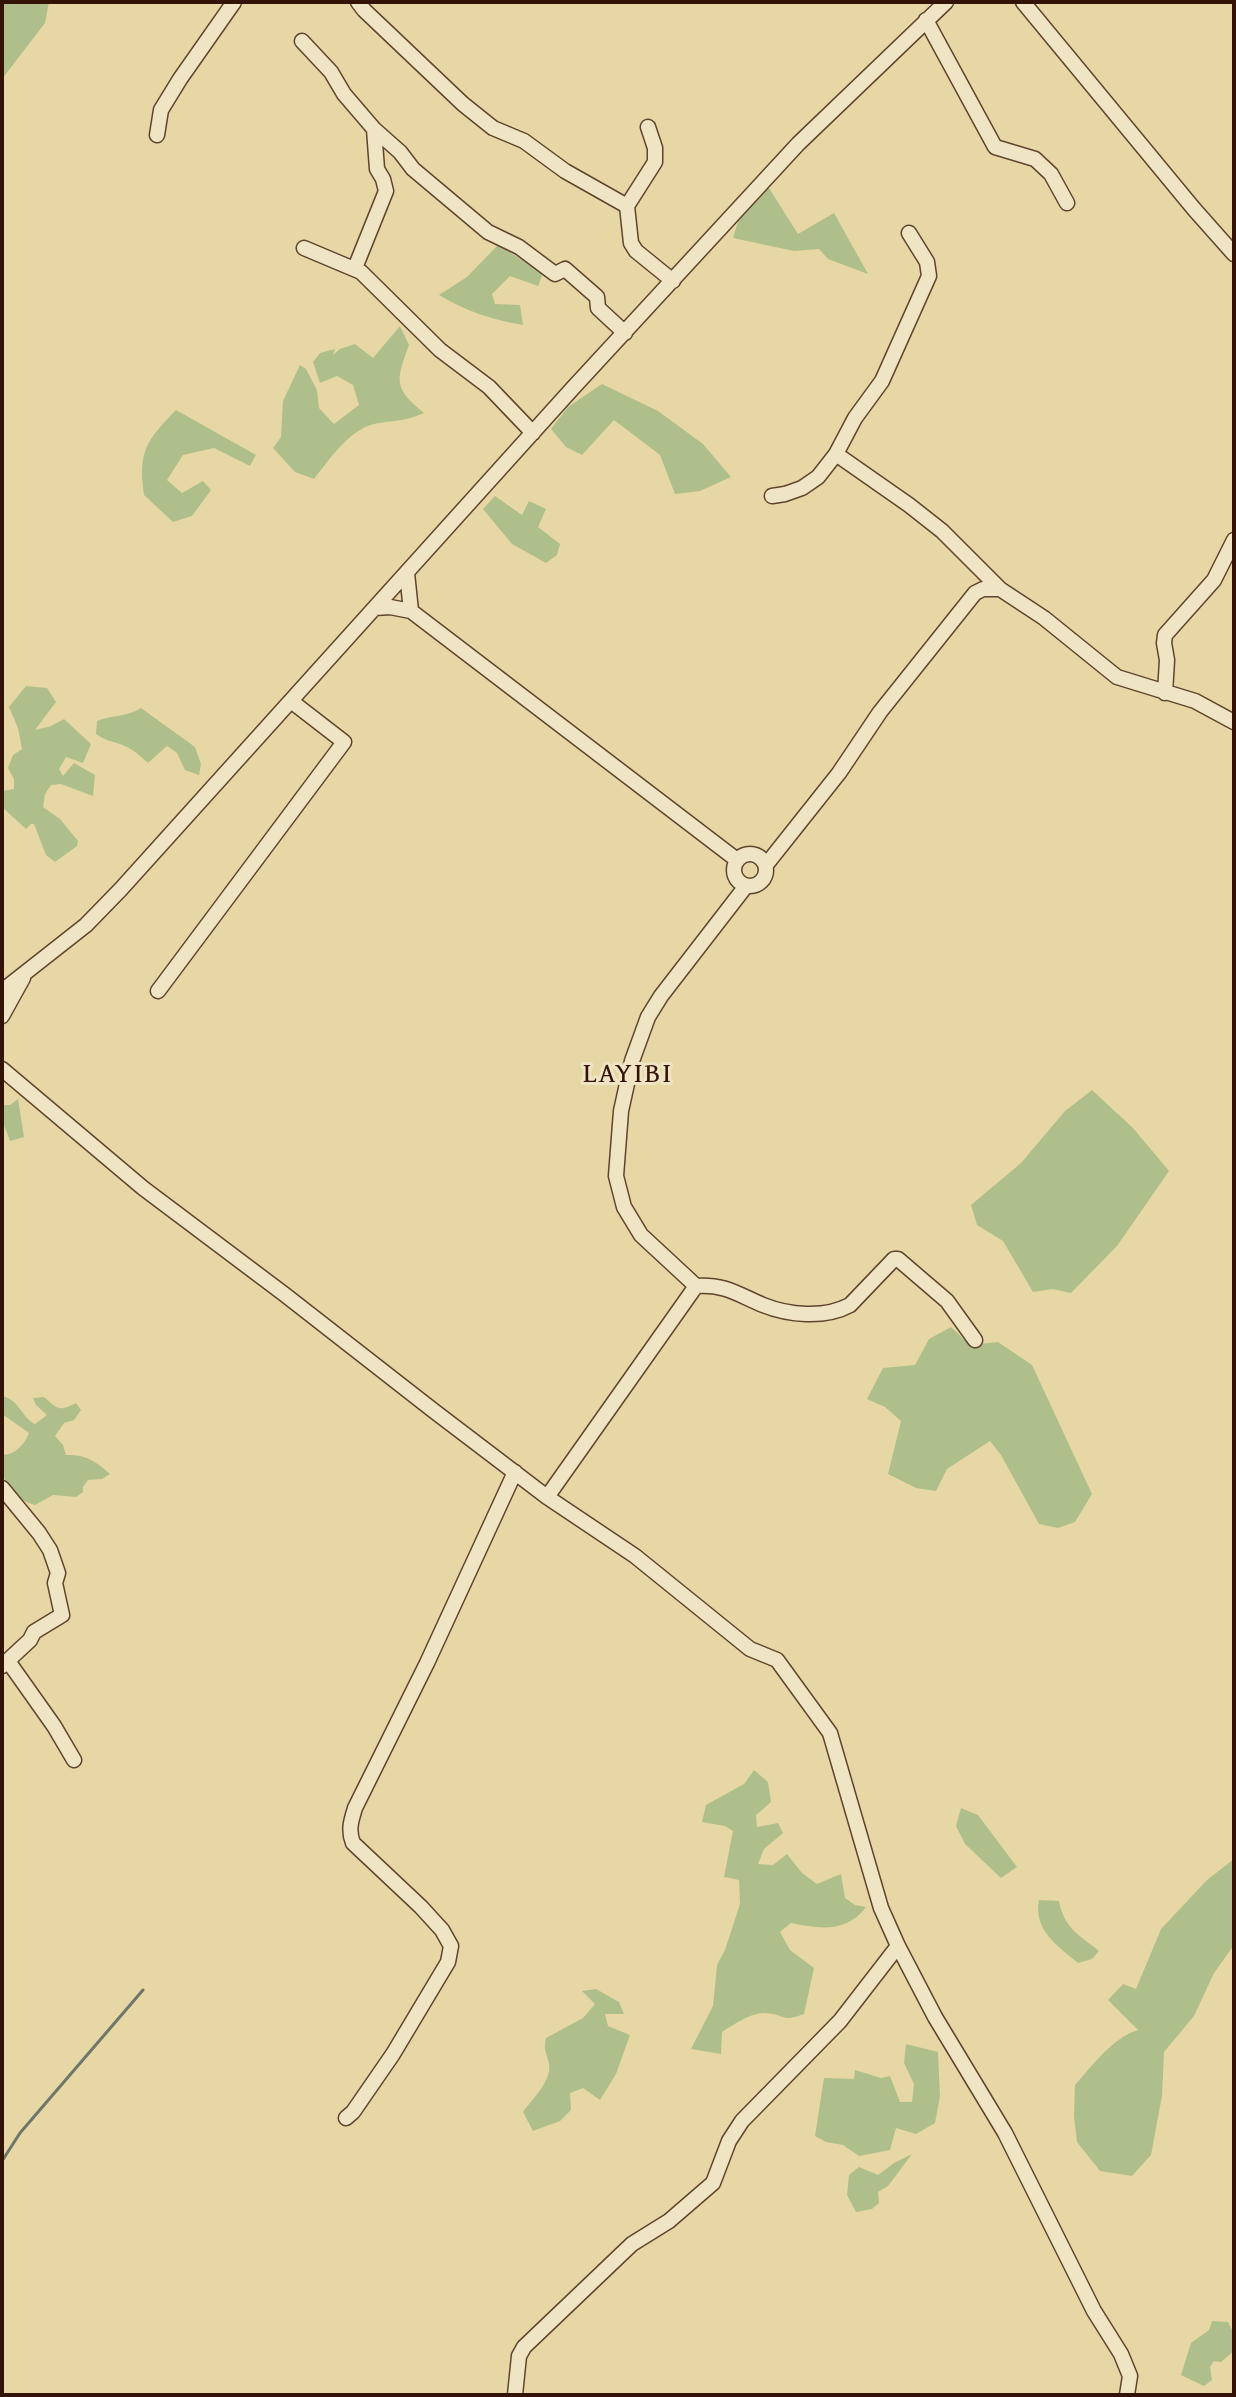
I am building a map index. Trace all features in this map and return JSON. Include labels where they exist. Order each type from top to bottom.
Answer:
[{"type":"street","points":[[157,135],[161,110],[234,2]]},
{"type":"street","points":[[358,2],[463,104],[493,128],[524,141],[565,171],[627,206]]},
{"type":"street","points":[[2,991],[86,925],[104,907],[798,144],[946,2]]},
{"type":"street","points":[[1023,2],[1234,254]]},
{"type":"street","points":[[926,20],[995,147],[1035,159],[1051,174],[1067,203]]},
{"type":"street","points":[[302,41],[331,72],[344,94],[374,129],[400,152],[413,169],[488,232],[519,247],[555,274],[565,269],[597,297],[598,308],[625,333]]},
{"type":"street","points":[[648,127],[655,148],[655,162],[627,206],[632,247],[673,281]]},
{"type":"street","points":[[355,268],[386,191],[377,169],[374,129]]},
{"type":"street","points":[[772,496],[802,488],[818,477],[882,381],[929,276],[927,262],[909,233]]},
{"type":"street","points":[[304,248],[355,268],[400,308],[440,350],[489,387],[533,433]]},
{"type":"street","points":[[836,454],[942,531],[1000,589],[1044,618],[1117,677],[1195,701],[1234,722]]},
{"type":"street","points":[[1165,693],[1165,635],[1214,580],[1234,540]]},
{"type":"street","points":[[407,573],[411,611]]},
{"type":"street","points":[[766,865],[756,854],[749,853],[737,860],[733,870],[737,881],[746,886],[763,880],[766,865],[848,761],[880,712],[975,593],[983,589],[1000,589]]},
{"type":"street","points":[[375,608],[411,611],[737,860]]},
{"type":"street","points":[[158,991],[344,742],[291,701]]},
{"type":"street","points":[[746,886],[648,1017],[632,1061],[621,1111],[616,1176],[624,1207],[641,1235],[696,1286],[715,1285],[764,1306],[787,1311],[806,1314],[850,1305],[894,1259],[898,1259],[947,1301],[975,1340]]},
{"type":"street","points":[[2,1016],[26,973]]},
{"type":"street","points":[[2,1069],[143,1188],[547,1497],[635,1556],[750,1649],[777,1660],[832,1736],[881,1908],[898,1946],[935,2017],[1005,2133],[1094,2311],[1121,2354],[1130,2376],[1127,2395]]},
{"type":"street","points":[[547,1497],[696,1286]]},
{"type":"street","points":[[346,2118],[398,2047],[448,1962],[451,1946],[442,1930],[421,1907],[353,1843],[349,1834],[350,1825],[355,1808],[427,1663],[515,1472]]},
{"type":"street","points":[[2,1488],[50,1550],[58,1573],[55,1583],[62,1615],[34,1632],[30,1640],[5,1664],[54,1726],[74,1760]]},
{"type":"street","points":[[515,2395],[519,2356],[524,2347],[632,2244],[669,2221],[713,2183],[729,2141],[742,2121],[840,2021],[898,1946]]},
{"type":"green space","points":[[2,2],[49,2],[45,23],[2,79]]},
{"type":"green space","points":[[767,185],[798,234],[834,213],[868,274],[828,259],[819,249],[794,251],[733,238],[740,215]]},
{"type":"green space","points":[[498,245],[543,273],[538,286],[510,276],[492,294],[495,304],[520,305],[523,325],[480,314],[439,295],[467,277]]},
{"type":"green space","points":[[400,326],[409,345],[400,383],[407,397],[424,413],[374,424],[356,432],[314,479],[295,472],[273,448],[281,437],[283,401],[300,365],[306,369],[317,390],[319,408],[334,424],[359,405],[353,385],[337,376],[320,383],[313,362],[320,353],[335,349],[333,355],[355,344],[373,358]]},
{"type":"green space","points":[[602,384],[658,411],[703,444],[731,477],[700,491],[675,494],[660,455],[614,420],[582,455],[566,447],[551,429],[568,407]]},
{"type":"green space","points":[[176,410],[256,455],[250,466],[214,448],[183,455],[167,480],[182,493],[203,481],[211,490],[192,516],[173,522],[144,495],[142,468],[151,439]]},
{"type":"green space","points":[[495,496],[522,515],[529,501],[546,509],[538,527],[560,544],[557,555],[546,563],[512,544],[483,509]]},
{"type":"green space","points":[[26,686],[47,688],[56,702],[35,730],[64,719],[91,744],[83,763],[66,757],[59,769],[63,776],[74,763],[95,775],[93,796],[61,784],[51,785],[45,794],[43,807],[60,819],[78,841],[77,846],[55,862],[46,855],[34,824],[26,829],[2,807],[2,791],[14,789],[14,779],[8,768],[13,755],[22,749],[9,707]]},
{"type":"green space","points":[[141,708],[195,747],[201,764],[199,775],[185,770],[177,753],[167,746],[148,763],[128,748],[96,734],[97,721]]},
{"type":"green space","points":[[1092,1090],[1133,1128],[1169,1171],[1117,1246],[1071,1293],[1052,1289],[1033,1292],[1003,1241],[977,1225],[971,1205],[1021,1163],[1065,1111]]},
{"type":"green space","points":[[18,1099],[24,1137],[10,1141],[2,1120],[2,1105],[10,1105]]},
{"type":"green space","points":[[951,1327],[970,1345],[998,1342],[1032,1365],[1092,1494],[1075,1522],[1058,1528],[1039,1524],[990,1441],[947,1469],[936,1491],[916,1488],[888,1474],[901,1421],[885,1407],[867,1399],[883,1368],[915,1365],[929,1339]]},
{"type":"green space","points":[[2,1396],[13,1401],[35,1424],[47,1415],[33,1398],[44,1397],[58,1408],[76,1403],[81,1410],[74,1420],[64,1423],[55,1436],[63,1445],[66,1455],[90,1459],[110,1474],[102,1479],[88,1480],[83,1492],[76,1497],[53,1495],[35,1505],[18,1497],[5,1480],[2,1455],[18,1448],[29,1433],[2,1414]]},
{"type":"green space","points":[[754,1770],[768,1782],[771,1802],[756,1815],[757,1827],[778,1823],[783,1833],[764,1849],[758,1864],[773,1865],[787,1854],[802,1873],[817,1884],[841,1874],[845,1898],[855,1905],[866,1907],[841,1925],[812,1927],[791,1923],[780,1932],[790,1950],[814,1968],[804,2014],[787,2018],[765,2013],[754,2015],[722,2032],[721,2054],[691,2049],[713,2006],[717,1965],[740,1904],[739,1880],[724,1877],[733,1831],[725,1826],[702,1822],[706,1805],[744,1784]]},
{"type":"green space","points":[[961,1808],[978,1815],[1017,1867],[1001,1878],[965,1844],[956,1826]]},
{"type":"green space","points":[[1234,1859],[1234,1945],[1214,1973],[1194,2016],[1164,2052],[1162,2096],[1151,2155],[1132,2176],[1100,2171],[1077,2142],[1075,2085],[1111,2046],[1138,2030],[1108,2000],[1123,1984],[1136,1989],[1161,1929],[1207,1880]]},
{"type":"green space","points":[[1039,1900],[1059,1901],[1069,1924],[1099,1951],[1092,1959],[1078,1963],[1049,1936],[1040,1920]]},
{"type":"green space","points":[[596,1989],[619,2002],[624,2014],[605,2014],[608,2026],[630,2035],[616,2074],[600,2100],[583,2088],[570,2093],[571,2110],[560,2121],[533,2131],[523,2112],[547,2077],[546,2038],[583,2018],[595,2004],[582,1991]]},
{"type":"green space","points":[[906,2044],[938,2052],[940,2096],[935,2123],[916,2134],[896,2128],[890,2150],[859,2156],[843,2145],[815,2136],[824,2078],[854,2079],[855,2070],[881,2078],[890,2076],[900,2102],[912,2102],[914,2084],[904,2063]]},
{"type":"green space","points":[[912,2154],[888,2186],[878,2192],[879,2203],[872,2209],[856,2212],[847,2195],[849,2175],[859,2167],[878,2175]]},
{"type":"green space","points":[[1212,2321],[1228,2322],[1234,2334],[1234,2351],[1221,2362],[1214,2361],[1210,2367],[1212,2380],[1204,2386],[1181,2375],[1191,2343],[1209,2330]]},
{"type":"waterway","points":[[2,2161],[20,2133],[143,1990]]},
{"type":"district","name":"LAYIBI","points":[[628,1075]]}]
